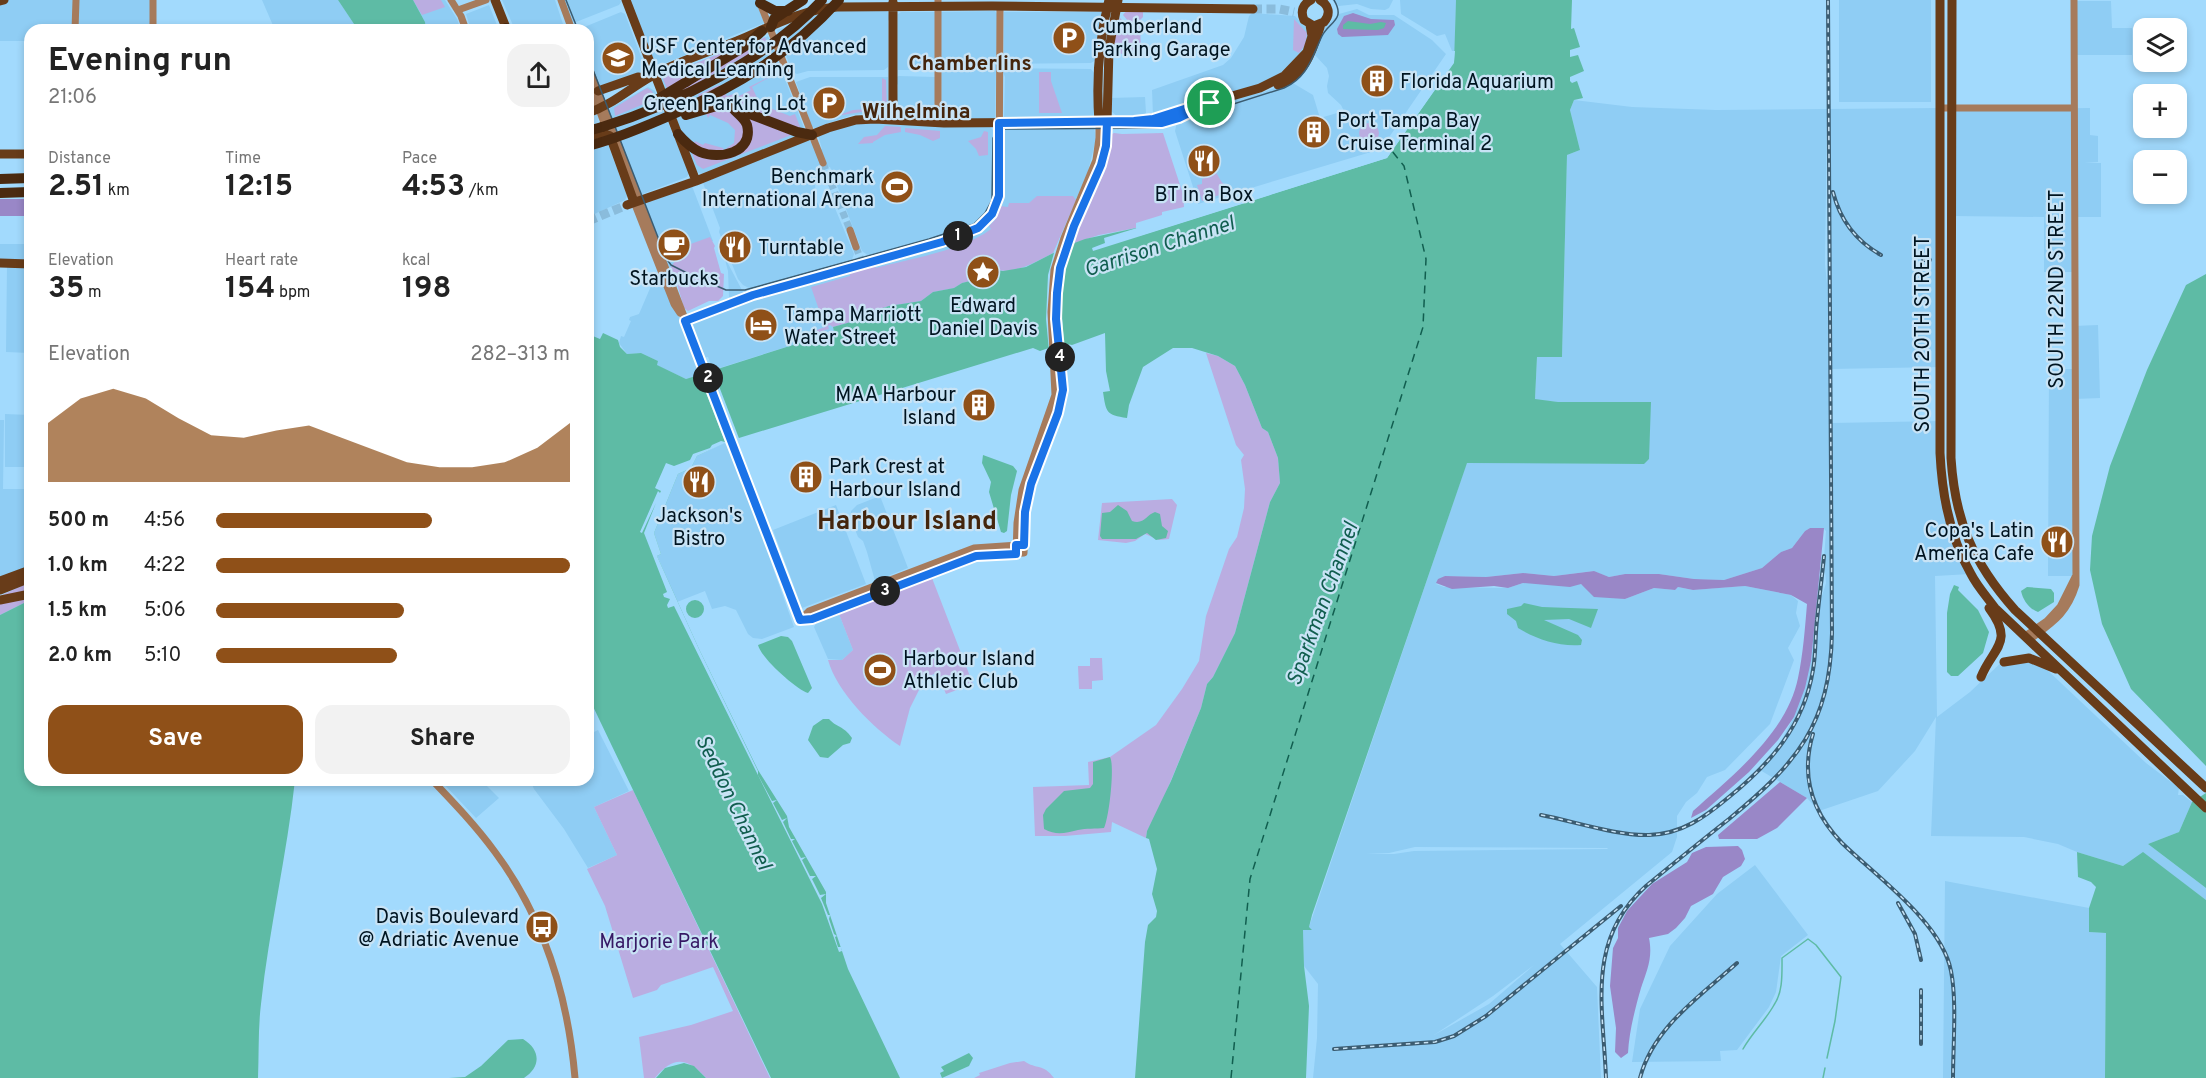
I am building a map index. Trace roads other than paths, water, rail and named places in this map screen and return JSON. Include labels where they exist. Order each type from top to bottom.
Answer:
[{"type":"highway","points":[[627,118],[744,47],[766,29],[774,19],[803,0]]},
{"type":"highway","points":[[594,129],[686,93],[739,64],[782,35],[822,0]]},
{"type":"highway","points":[[645,127],[750,76],[790,47],[823,18],[839,0]]},
{"type":"highway","points":[[760,2],[775,11],[788,11]]},
{"type":"highway","points":[[594,144],[720,105],[732,107],[797,132],[812,135]]},
{"type":"highway","points":[[678,134],[700,152],[717,155],[732,154],[742,146],[747,132],[745,120],[732,107]]},
{"type":"highway","points":[[0,179],[24,178]]},
{"type":"highway","points":[[0,193],[24,192]]},
{"type":"main road","points":[[495,0],[505,24]]},
{"type":"main road","points":[[626,0],[651,76],[678,134],[696,181]]},
{"type":"main road","points":[[869,7],[881,0]]},
{"type":"main road","points":[[1130,0],[1143,7]]},
{"type":"main road","points":[[1310,25],[1321,24],[1329,14],[1321,0]]},
{"type":"main road","name":"SOUTH 20TH STREET","points":[[1940,0],[1940,453],[1944,494],[1957,543],[1971,575],[1995,608],[2027,638]]},
{"type":"main road","name":"SOUTH 20TH STREET","points":[[1953,0],[1951,458],[1955,494],[1964,528],[1975,555],[1996,588],[2037,631]]},
{"type":"main road","points":[[594,135],[602,133],[610,136],[633,203],[851,121],[872,118],[938,123],[1103,122],[1159,117],[1264,87],[1286,75],[1307,52],[1312,36],[1310,25],[1297,11],[1309,1]]},
{"type":"main road","points":[[893,3],[893,119]]},
{"type":"main road","points":[[594,111],[651,76],[798,14],[815,9],[869,7],[893,3],[1000,6],[1113,3],[1143,7],[1253,9]]},
{"type":"main road","points":[[1103,122],[1113,3]]},
{"type":"main road","points":[[1264,87],[1269,88],[1284,83],[1296,74],[1311,56],[1321,24]]},
{"type":"main road","points":[[598,91],[638,76],[651,76]]},
{"type":"main road","points":[[1134,121],[1140,123],[1168,122],[1210,103]]},
{"type":"main road","points":[[1168,122],[1174,115],[1193,106]]},
{"type":"main road","points":[[0,154],[24,154]]},
{"type":"main road","points":[[0,262],[24,264]]},
{"type":"main road","points":[[1957,543],[1956,553],[1963,568],[1995,616],[2001,632],[1999,648],[1994,658],[1986,664],[1981,677]]},
{"type":"main road","points":[[0,581],[24,572]]},
{"type":"main road","points":[[0,590],[24,580]]},
{"type":"main road","points":[[0,600],[24,595]]},
{"type":"main road","points":[[2037,631],[2204,787]]},
{"type":"main road","points":[[2027,638],[2206,807]]},
{"type":"main road","points":[[2004,662],[2029,658],[2060,671]]},
{"type":"street","points":[[75,24],[76,0]]},
{"type":"street","points":[[153,0],[153,24]]},
{"type":"street","points":[[451,0],[464,24]]},
{"type":"street","points":[[458,10],[486,0]]},
{"type":"street","points":[[561,0],[570,24]]},
{"type":"street","name":"SOUTH 22ND STREET","points":[[2027,638],[2054,622],[2066,609],[2076,585],[2074,0]]},
{"type":"street","points":[[760,2],[766,29],[823,163]]},
{"type":"street","points":[[938,3],[938,123]]},
{"type":"street","points":[[685,321],[753,295],[861,261],[942,242],[984,223],[992,214],[998,201],[1000,6]]},
{"type":"street","points":[[594,81],[610,136]]},
{"type":"street","points":[[594,93],[633,203],[679,302],[800,620],[812,619],[980,547],[1021,548]]},
{"type":"street","points":[[1940,108],[2074,108]]},
{"type":"street","points":[[965,555],[1016,554],[1021,548],[1031,484],[1062,397],[1063,383],[1057,352],[1056,319],[1061,264],[1067,237],[1101,165],[1106,146],[1103,122]]},
{"type":"street","points":[[850,230],[856,247]]},
{"type":"street","points":[[438,786],[494,850],[528,905],[543,936],[556,974],[565,1012],[575,1078]]},
{"type":"street","points":[[569,1078],[573,1061]]},
{"type":"water","points":[[338,0],[413,0],[425,24],[354,24]]},
{"type":"water","points":[[1456,0],[1572,0],[1571,29],[1574,28],[1580,47],[1570,50],[1570,57],[1578,55],[1584,71],[1570,77],[1572,83],[1577,81],[1583,98],[1574,100],[1570,110],[1580,150],[1567,155],[1562,357],[1537,357],[1535,399],[1558,402],[1651,402],[1649,459],[1644,464],[1467,463],[1312,915],[1309,927],[1312,930],[1303,930],[1304,966],[1309,1006],[1306,1078],[1135,1078],[1145,942],[1148,925],[1156,917],[1157,911],[1152,894],[1157,869],[1149,839],[1146,838],[1147,831],[1171,781],[1201,708],[1207,684],[1213,677],[1235,633],[1270,502],[1280,483],[1278,458],[1268,432],[1262,428],[1235,366],[1218,356],[1192,348],[1173,348],[1143,367],[1129,405],[1127,418],[1120,417],[1108,411],[1104,399],[1103,392],[1110,391],[1106,371],[1105,333],[1072,345],[1063,343],[1040,351],[1033,348],[726,442],[697,456],[691,468],[678,474],[654,533],[661,554],[657,556],[758,770],[787,816],[789,827],[826,892],[826,903],[848,969],[900,1078],[771,1078],[594,709],[594,336],[600,339],[603,333],[618,340],[620,347],[627,354],[641,353],[658,361],[657,365],[686,379],[834,332],[833,327],[858,320],[861,315],[889,306],[921,301],[933,292],[994,275],[996,270],[1026,267],[1085,239],[1136,228],[1139,236],[1387,158],[1454,63]]},
{"type":"water","points":[[1348,21],[1370,24],[1386,23],[1384,28],[1378,30],[1343,29],[1343,25]]},
{"type":"water","points":[[2206,274],[2206,766],[2131,689],[2102,624],[2090,570],[2092,536],[2110,466],[2147,370],[2186,285]]},
{"type":"water","points":[[983,455],[1013,466],[1017,471],[1011,495],[1007,531],[1004,533],[1001,532],[989,492],[991,482],[982,463]]},
{"type":"water","points":[[1118,505],[1127,511],[1132,521],[1136,522],[1142,521],[1155,512],[1160,514],[1162,526],[1168,531],[1166,538],[1156,540],[1147,533],[1136,539],[1102,539],[1100,536],[1102,513],[1110,512]]},
{"type":"water","points":[[1954,585],[1959,587],[1958,590],[1978,610],[1989,632],[1983,653],[1958,676],[1951,676],[1947,672],[1947,613]]},
{"type":"water","points":[[2027,587],[2051,589],[2054,593],[2054,602],[2038,612],[2035,611],[2027,604],[2021,591]]},
{"type":"water","points":[[695,600],[701,603],[704,609],[701,615],[695,618],[689,615],[686,609],[689,603]]},
{"type":"water","points":[[24,603],[24,786],[294,786],[264,976],[259,1022],[258,1078],[0,1078],[0,615]]},
{"type":"water","points":[[1524,603],[1542,607],[1598,609],[1591,628],[1569,619],[1544,620],[1578,635],[1582,640],[1581,645],[1564,645],[1540,639],[1518,628],[1516,621],[1507,614],[1507,609],[1521,606]]},
{"type":"water","points":[[781,636],[788,637],[792,641],[812,688],[808,693],[780,672],[765,657],[758,645]]},
{"type":"water","points":[[823,719],[829,719],[852,738],[850,743],[843,745],[828,758],[820,757],[808,740],[813,726]]},
{"type":"water","points":[[1110,757],[1111,792],[1104,828],[1061,833],[1053,833],[1044,829],[1043,815],[1046,809],[1064,791],[1090,788],[1093,784],[1093,762]]},
{"type":"water","points":[[2206,793],[2206,888],[2148,844],[2179,832],[2192,802]]},
{"type":"water","points":[[2077,852],[2123,866],[2143,852],[2206,900],[2206,1078],[2105,1078],[2106,933],[2089,932],[2089,908],[2096,887],[2091,882],[2078,877]]},
{"type":"water","points":[[523,1039],[533,1048],[537,1058],[534,1069],[524,1078],[449,1078],[465,1077],[481,1066],[508,1040]]},
{"type":"water","points":[[969,1053],[973,1058],[969,1066],[942,1078],[940,1073],[944,1071],[941,1067]]},
{"type":"water","points":[[684,1063],[694,1066],[706,1078],[656,1078],[665,1068]]},
{"type":"waterway","points":[[1743,1049],[1777,1000],[1781,983],[1782,958],[1808,939],[1816,945],[1841,977],[1827,1058]]},
{"type":"waterway","points":[[1823,1078],[1825,1068]]},
{"type":"tunnel","points":[[1253,9],[1279,9],[1294,12]]},
{"type":"tunnel","points":[[823,163],[850,230]]},
{"type":"tunnel","points":[[594,219],[627,205]]},
{"type":"tunnel","points":[[856,247],[861,260]]},
{"type":"tram line","points":[[566,0],[576,24]]},
{"type":"tram line","points":[[703,280],[726,290],[745,290],[929,239],[974,224],[985,213],[992,200],[993,138],[1001,129],[1158,128],[1284,88],[1304,72],[1322,36],[1335,20],[1338,12],[1334,0]]},
{"type":"tram line","points":[[594,72],[666,258],[671,265],[689,274]]},
{"type":"railway","points":[[1606,1078],[1602,975],[1606,951],[1614,929],[1627,907],[1646,886],[1753,799],[1791,760],[1805,740],[1825,693],[1832,633],[1828,0]]},
{"type":"railway","points":[[1833,192],[1840,212],[1850,229],[1881,255]]},
{"type":"railway","points":[[1923,260],[1930,260]]},
{"type":"railway","points":[[1541,815],[1623,833],[1661,834],[1682,828],[1702,818],[1759,771],[1794,725],[1809,690],[1814,664],[1824,556]]},
{"type":"railway","points":[[1813,734],[1809,750],[1809,779],[1811,793],[1823,819],[1842,843],[1922,918],[1945,953],[1951,971],[1954,996],[1953,1078]]},
{"type":"railway","points":[[1898,903],[1915,934],[1921,960]]},
{"type":"railway","points":[[1334,1049],[1435,1042],[1454,1036],[1486,1016],[1621,906]]},
{"type":"railway","points":[[1640,1078],[1646,1060],[1666,1029],[1679,1014],[1737,963]]},
{"type":"railway","points":[[1921,990],[1921,1044]]},
{"type":"place","name":"Cumberland Parking Garage","points":[[1069,38]]},
{"type":"place","name":"USF Center for Advanced Medical Learning","points":[[618,58]]},
{"type":"place","name":"Florida Aquarium","points":[[1377,81]]},
{"type":"place","name":"Green Parking Lot","points":[[829,103]]},
{"type":"place","name":"Port Tampa Bay Cruise Terminal 2","points":[[1314,132]]},
{"type":"place","name":"BT in a Box","points":[[1204,161]]},
{"type":"place","name":"Benchmark International Arena","points":[[897,187]]},
{"type":"place","name":"Starbucks","points":[[674,245]]},
{"type":"place","name":"Turntable","points":[[735,247]]},
{"type":"place","name":"Edward Daniel Davis","points":[[983,272]]},
{"type":"place","name":"Tampa Marriott Water Street","points":[[761,325]]},
{"type":"place","name":"MAA Harbour Island","points":[[979,405]]},
{"type":"place","name":"Park Crest at Harbour Island","points":[[806,477]]},
{"type":"place","name":"Jackson's Bistro","points":[[699,482]]},
{"type":"place","name":"Copa's Latin America Cafe","points":[[2057,542]]},
{"type":"place","name":"Harbour Island Athletic Club","points":[[880,670]]},
{"type":"place","name":"Davis Boulevard @ Adriatic Avenue","points":[[542,927]]},
{"type":"district","name":"Chamberlins","points":[[970,63]]},
{"type":"district","name":"Wilhelmina","points":[[916,111]]},
{"type":"district","name":"Harbour Island","points":[[907,520]]},
{"type":"water label","name":"Garrison Channel","points":[[1159,246]]},
{"type":"water label","name":"Sparkman Channel","points":[[1322,604]]},
{"type":"water label","name":"Seddon Channel","points":[[734,802]]},
{"type":"park label","name":"Marjorie Park","points":[[659,941]]}]
